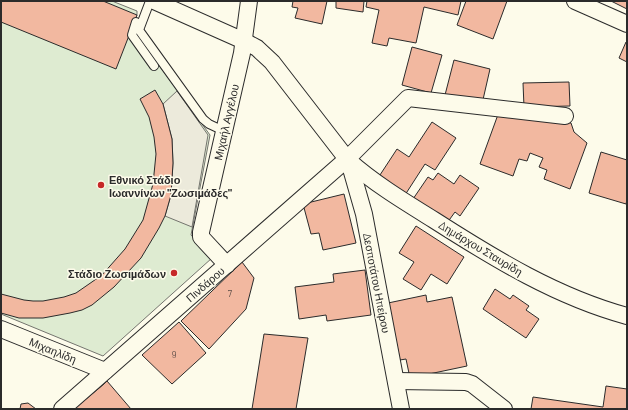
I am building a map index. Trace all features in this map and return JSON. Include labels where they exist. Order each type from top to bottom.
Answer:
[{"type":"street","name":"Δεσποτάτου Ηπείρου","points":[[154,1],[244,40],[257,48],[272,62],[346,159],[355,180],[364,214],[401,409]]},
{"type":"street","name":"Μιχαήλ Αγγέλου","points":[[227,265],[201,238],[201,232],[244,40],[250,1]]},
{"type":"street","name":"Μιχαήλ Αγγέλου","points":[[244,40],[258,16],[261,1]]},
{"type":"street","points":[[575,1],[627,24]]},
{"type":"street","points":[[346,159],[408,98],[565,116]]},
{"type":"street","name":"Πινδάρου","points":[[62,409],[346,159]]},
{"type":"street","name":"Δημάρχου Σταυρίδη","points":[[346,159],[386,189],[494,258],[524,274],[582,301],[627,316]]},
{"type":"street","name":"Μιχαηλίδη","points":[[1,329],[105,371]]},
{"type":"street","points":[[396,381],[466,382],[472,384],[504,409]]},
{"type":"lane","points":[[144,1],[132,35],[154,66]]},
{"type":"lane","points":[[150,1],[139,30],[203,119],[209,124],[224,131]]},
{"type":"green space","name":"Εθνικό Στάδιο Ιωαννίνων \"Ζωσιμάδες\"","points":[[1,1],[112,1],[137,11],[137,15],[131,27],[210,135],[191,235],[212,258],[103,356],[1,314]]},
{"type":"shaded area","points":[[177,91],[208,135],[192,227],[165,216],[171,195],[173,163],[172,139],[163,104]]},
{"type":"building","points":[[1,1],[103,1],[137,15],[116,69],[1,22]]},
{"type":"building","points":[[293,1],[327,1],[322,24],[295,18],[298,8],[292,7]]},
{"type":"building","points":[[336,1],[364,1],[363,12],[336,8]]},
{"type":"building","points":[[367,1],[461,1],[458,15],[424,7],[416,43],[389,38],[387,46],[372,43],[379,10],[366,7]]},
{"type":"building","points":[[466,1],[507,1],[493,39],[457,25]]},
{"type":"building","points":[[611,1],[627,1],[627,9]]},
{"type":"building","points":[[627,42],[627,62],[619,58]]},
{"type":"building","points":[[412,47],[442,55],[431,93],[402,85]]},
{"type":"building","points":[[454,60],[490,69],[482,104],[445,95]]},
{"type":"building","points":[[569,82],[570,106],[524,107],[523,83]]},
{"type":"building","points":[[155,90],[163,104],[172,139],[173,163],[171,195],[165,216],[141,258],[114,287],[92,305],[82,310],[43,318],[19,318],[1,313],[1,294],[24,300],[43,301],[76,293],[102,275],[125,249],[143,220],[153,184],[156,154],[154,137],[149,117],[140,99]]},
{"type":"building","points":[[500,109],[571,123],[574,132],[587,143],[570,189],[544,179],[547,170],[539,167],[543,158],[530,153],[527,161],[519,159],[513,176],[480,164]]},
{"type":"building","points":[[432,122],[456,138],[435,170],[425,164],[405,195],[378,178],[397,149],[409,157]]},
{"type":"building","points":[[601,152],[627,160],[626,204],[589,193]]},
{"type":"building","points":[[438,173],[454,184],[460,175],[479,188],[460,216],[455,212],[447,223],[413,199],[428,177],[433,180]]},
{"type":"building","points":[[344,194],[356,243],[323,250],[319,233],[311,234],[303,204]]},
{"type":"building","points":[[416,226],[464,257],[447,284],[431,274],[421,290],[403,279],[414,262],[399,253]]},
{"type":"building","points":[[242,262],[254,278],[246,309],[209,349],[181,321]]},
{"type":"building","points":[[365,270],[371,315],[327,321],[326,315],[299,319],[295,287],[334,282],[333,274]]},
{"type":"building","points":[[495,289],[510,299],[513,295],[529,306],[526,310],[539,319],[526,338],[483,309]]},
{"type":"building","points":[[426,295],[427,302],[452,297],[467,366],[410,378],[406,359],[400,360],[388,303]]},
{"type":"building","points":[[179,322],[206,353],[172,384],[142,355]]},
{"type":"building","points":[[264,334],[308,338],[296,409],[252,409]]},
{"type":"building","points":[[107,381],[131,409],[74,409],[104,384]]},
{"type":"building","points":[[606,386],[627,389],[627,409],[531,409],[533,397],[603,407]]},
{"type":"building","points":[[28,403],[36,409],[20,409],[21,404]]},
{"type":"place","name":"Εθνικό Στάδιο Ιωαννίνων \"Ζωσιμάδες\"","points":[[101,185]]},
{"type":"place","name":"Στάδιο Ζωσιμάδων","points":[[174,273]]}]
